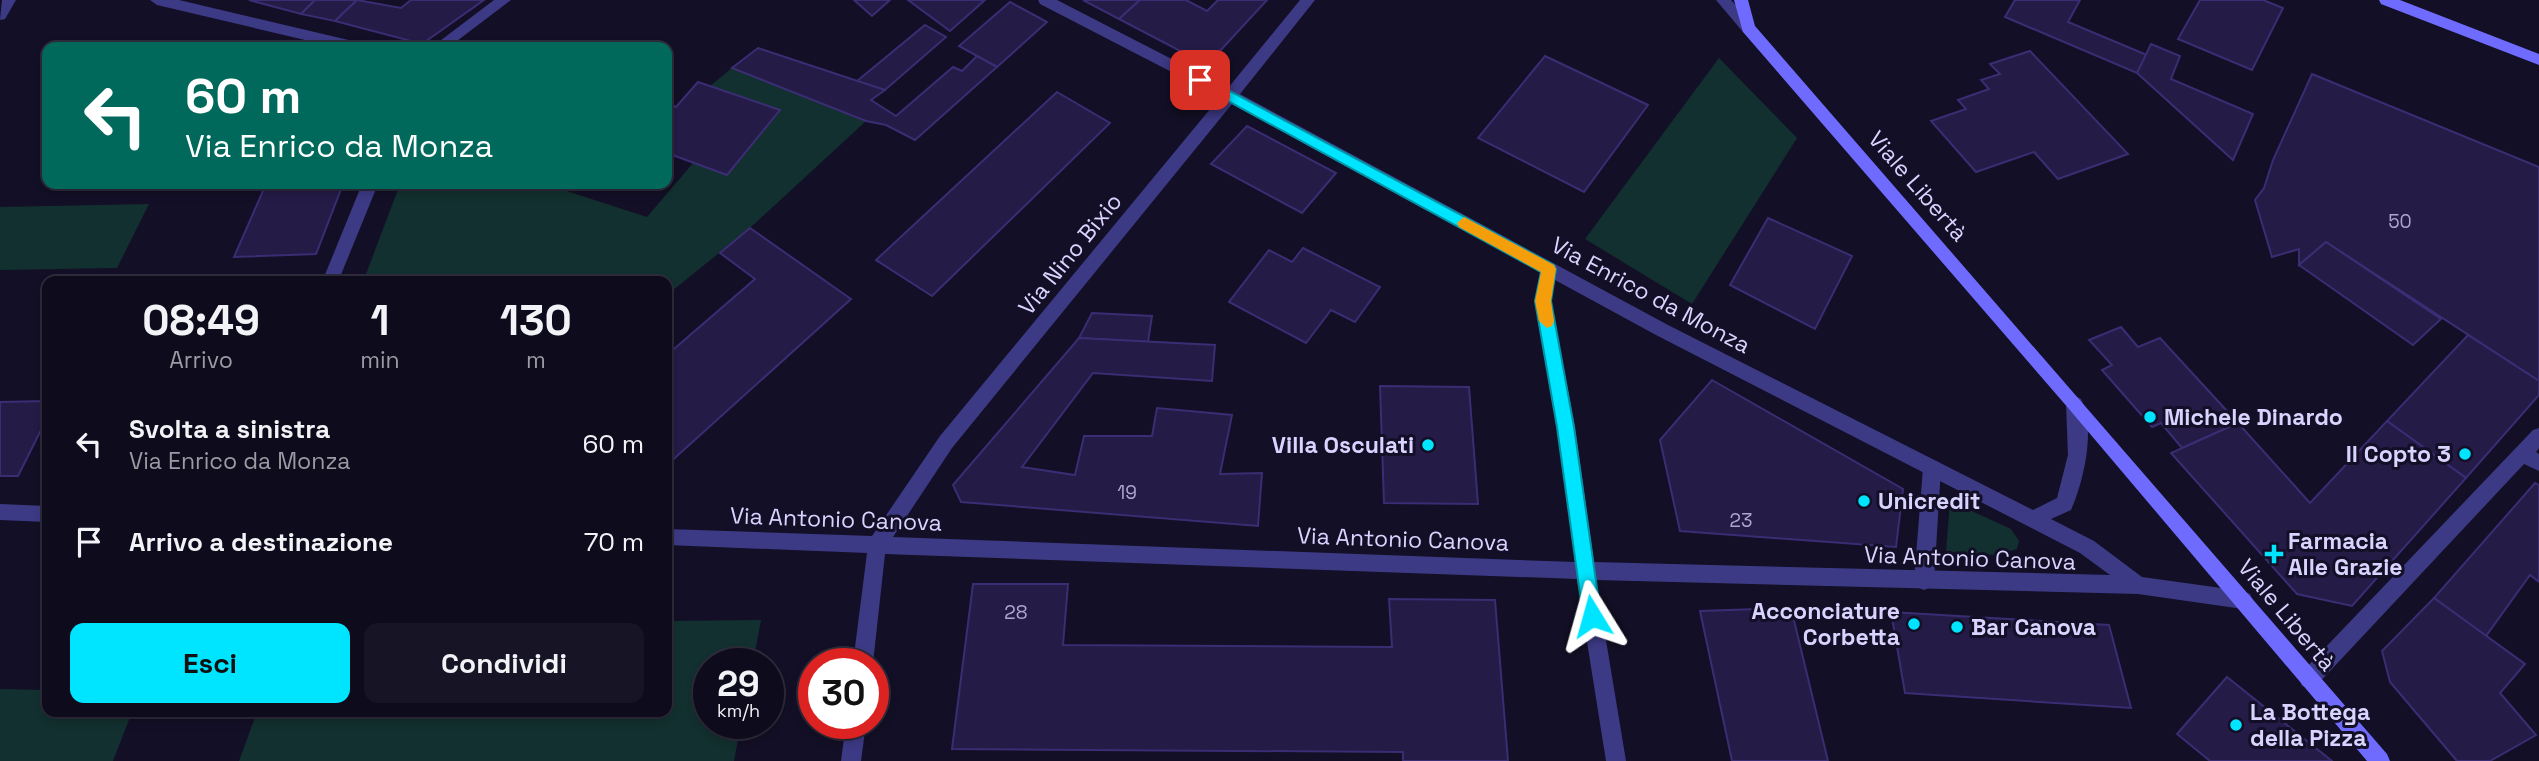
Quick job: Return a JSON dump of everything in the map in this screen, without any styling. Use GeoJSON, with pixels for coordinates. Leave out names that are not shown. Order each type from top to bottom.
{"type":"FeatureCollection","features":[{"type":"Feature","properties":{"kind":"main road"},"geometry":{"type":"LineString","coordinates":[[1741,0],[1748,28]]}},
{"type":"Feature","properties":{"kind":"main road"},"geometry":{"type":"LineString","coordinates":[[2386,0],[2539,60]]}},
{"type":"Feature","properties":{"kind":"main road","name":"Viale Libertà"},"geometry":{"type":"LineString","coordinates":[[1748,28],[2075,404],[2379,761]]}},
{"type":"Feature","properties":{"kind":"street"},"geometry":{"type":"LineString","coordinates":[[0,15],[9,0]]}},
{"type":"Feature","properties":{"kind":"street"},"geometry":{"type":"LineString","coordinates":[[157,0],[336,42]]}},
{"type":"Feature","properties":{"kind":"street"},"geometry":{"type":"LineString","coordinates":[[446,42],[504,0]]}},
{"type":"Feature","properties":{"kind":"street","name":"Via Enrico da Monza"},"geometry":{"type":"LineString","coordinates":[[1045,0],[1229,95],[1549,269],[2087,547],[2138,585],[2242,600]]}},
{"type":"Feature","properties":{"kind":"street","name":"Via Nino Bixio"},"geometry":{"type":"LineString","coordinates":[[877,545],[946,442],[1308,0]]}},
{"type":"Feature","properties":{"kind":"street","name":"Viale Libertà"},"geometry":{"type":"LineString","coordinates":[[1723,0],[1748,28]]}},
{"type":"Feature","properties":{"kind":"street"},"geometry":{"type":"LineString","coordinates":[[332,276],[368,189]]}},
{"type":"Feature","properties":{"kind":"street"},"geometry":{"type":"LineString","coordinates":[[1549,269],[1543,301],[1566,427],[1585,571],[1616,761]]}},
{"type":"Feature","properties":{"kind":"street"},"geometry":{"type":"LineString","coordinates":[[2033,519],[2064,504],[2075,479],[2079,447],[2075,404]]}},
{"type":"Feature","properties":{"kind":"street"},"geometry":{"type":"LineString","coordinates":[[2309,679],[2531,459],[2539,436]]}},
{"type":"Feature","properties":{"kind":"street"},"geometry":{"type":"LineString","coordinates":[[1924,581],[1933,468]]}},
{"type":"Feature","properties":{"kind":"street"},"geometry":{"type":"LineString","coordinates":[[0,512],[42,514]]}},
{"type":"Feature","properties":{"kind":"street","name":"Via Antonio Canova"},"geometry":{"type":"LineString","coordinates":[[672,537],[1585,571],[2138,585]]}},
{"type":"Feature","properties":{"kind":"street"},"geometry":{"type":"LineString","coordinates":[[865,648],[877,545]]}},
{"type":"Feature","properties":{"kind":"street"},"geometry":{"type":"LineString","coordinates":[[852,761],[854,739]]}},
{"type":"Feature","properties":{"kind":"green space"},"geometry":{"type":"Polygon","coordinates":[[[1719,58],[1797,138],[1692,304],[1585,239],[1719,58]]]}},
{"type":"Feature","properties":{"kind":"green space"},"geometry":{"type":"Polygon","coordinates":[[[732,68],[866,121],[750,228],[672,291],[672,276],[365,276],[398,189],[560,189],[647,217],[693,163],[727,175],[780,111],[710,86],[732,68]]]}},
{"type":"Feature","properties":{"kind":"green space"},"geometry":{"type":"Polygon","coordinates":[[[149,204],[117,268],[0,270],[0,207],[149,204]]]}},
{"type":"Feature","properties":{"kind":"green space"},"geometry":{"type":"Polygon","coordinates":[[[1950,501],[2011,529],[2019,541],[2017,549],[1997,555],[1946,552],[1950,501]]]}},
{"type":"Feature","properties":{"kind":"green space"},"geometry":{"type":"Polygon","coordinates":[[[761,620],[756,648],[693,648],[693,739],[738,739],[734,761],[239,761],[255,717],[672,717],[672,621],[761,620]]]}},
{"type":"Feature","properties":{"kind":"green space"},"geometry":{"type":"Polygon","coordinates":[[[0,689],[42,690],[42,717],[130,717],[113,761],[0,761],[0,689]]]}},
{"type":"Feature","properties":{"kind":"building"},"geometry":{"type":"Polygon","coordinates":[[[249,0],[315,0],[301,14],[249,0]]]}},
{"type":"Feature","properties":{"kind":"building"},"geometry":{"type":"Polygon","coordinates":[[[315,0],[357,0],[335,21],[301,14],[315,0]]]}},
{"type":"Feature","properties":{"kind":"building"},"geometry":{"type":"Polygon","coordinates":[[[357,0],[401,8],[411,0],[484,0],[425,42],[414,42],[335,21],[357,0]]]}},
{"type":"Feature","properties":{"kind":"building"},"geometry":{"type":"Polygon","coordinates":[[[854,0],[890,0],[872,16],[854,0]]]}},
{"type":"Feature","properties":{"kind":"building"},"geometry":{"type":"Polygon","coordinates":[[[908,0],[985,0],[950,31],[908,0]]]}},
{"type":"Feature","properties":{"kind":"building"},"geometry":{"type":"Polygon","coordinates":[[[1083,0],[1140,0],[1119,19],[1083,0]]]}},
{"type":"Feature","properties":{"kind":"building"},"geometry":{"type":"Polygon","coordinates":[[[1140,0],[1186,0],[1207,11],[1218,0],[1267,0],[1207,65],[1119,19],[1140,0]]]}},
{"type":"Feature","properties":{"kind":"building"},"geometry":{"type":"Polygon","coordinates":[[[2015,0],[2080,0],[2068,22],[2147,55],[2137,73],[2005,17],[2015,0]]]}},
{"type":"Feature","properties":{"kind":"building"},"geometry":{"type":"Polygon","coordinates":[[[2200,0],[2263,0],[2283,8],[2252,70],[2178,39],[2200,0]]]}},
{"type":"Feature","properties":{"kind":"building"},"geometry":{"type":"Polygon","coordinates":[[[1010,2],[1047,22],[997,67],[959,46],[1010,2]]]}},
{"type":"Feature","properties":{"kind":"building"},"geometry":{"type":"Polygon","coordinates":[[[925,25],[946,37],[885,90],[857,81],[925,25]]]}},
{"type":"Feature","properties":{"kind":"building"},"geometry":{"type":"Polygon","coordinates":[[[2151,44],[2180,56],[2171,79],[2253,114],[2233,160],[2137,73],[2151,44]]]}},
{"type":"Feature","properties":{"kind":"building"},"geometry":{"type":"Polygon","coordinates":[[[758,48],[885,90],[871,100],[896,116],[953,67],[962,71],[977,56],[997,67],[915,140],[886,125],[866,121],[732,68],[758,48]]]}},
{"type":"Feature","properties":{"kind":"building"},"geometry":{"type":"Polygon","coordinates":[[[2030,51],[2128,154],[2058,179],[2034,152],[1976,172],[1931,121],[1966,109],[1958,100],[1989,89],[1981,80],[2000,74],[1990,64],[2030,51]]]}},
{"type":"Feature","properties":{"kind":"building"},"geometry":{"type":"Polygon","coordinates":[[[1545,56],[1648,105],[1584,192],[1478,138],[1545,56]]]}},
{"type":"Feature","properties":{"kind":"building"},"geometry":{"type":"Polygon","coordinates":[[[2312,74],[2539,167],[2539,381],[2326,242],[2299,265],[2299,249],[2272,257],[2255,200],[2264,188],[2273,160],[2312,74]]]}},
{"type":"Feature","properties":{"kind":"building"},"geometry":{"type":"Polygon","coordinates":[[[698,82],[780,110],[727,175],[672,155],[672,105],[676,107],[698,82]]]}},
{"type":"Feature","properties":{"kind":"building"},"geometry":{"type":"Polygon","coordinates":[[[1057,92],[1110,123],[932,296],[876,260],[1057,92]]]}},
{"type":"Feature","properties":{"kind":"building"},"geometry":{"type":"Polygon","coordinates":[[[1247,126],[1336,173],[1302,213],[1211,164],[1247,126]]]}},
{"type":"Feature","properties":{"kind":"building"},"geometry":{"type":"Polygon","coordinates":[[[264,189],[341,189],[316,254],[234,257],[264,189]]]}},
{"type":"Feature","properties":{"kind":"building"},"geometry":{"type":"Polygon","coordinates":[[[1768,218],[1852,256],[1815,329],[1730,285],[1768,218]]]}},
{"type":"Feature","properties":{"kind":"building"},"geometry":{"type":"Polygon","coordinates":[[[750,228],[851,299],[672,460],[672,351],[755,279],[720,253],[750,228]]]}},
{"type":"Feature","properties":{"kind":"building"},"geometry":{"type":"Polygon","coordinates":[[[2326,242],[2441,319],[2413,345],[2299,265],[2326,242]]]}},
{"type":"Feature","properties":{"kind":"building"},"geometry":{"type":"Polygon","coordinates":[[[1303,248],[1380,287],[1355,322],[1331,310],[1306,343],[1229,302],[1269,250],[1292,262],[1303,248]]]}},
{"type":"Feature","properties":{"kind":"building"},"geometry":{"type":"Polygon","coordinates":[[[1092,313],[1152,316],[1148,342],[1079,338],[1092,313]]]}},
{"type":"Feature","properties":{"kind":"building"},"geometry":{"type":"Polygon","coordinates":[[[2121,327],[2138,347],[2160,338],[2238,423],[2182,448],[2161,423],[2152,427],[2102,370],[2112,365],[2089,340],[2121,327]]]}},
{"type":"Feature","properties":{"kind":"building"},"geometry":{"type":"Polygon","coordinates":[[[2468,335],[2539,381],[2539,395],[2466,478],[2387,421],[2468,335]]]}},
{"type":"Feature","properties":{"kind":"building"},"geometry":{"type":"Polygon","coordinates":[[[1079,338],[1215,345],[1212,381],[1093,373],[1022,467],[1075,475],[1084,436],[1152,436],[1157,408],[1232,415],[1220,474],[1262,473],[1258,526],[961,502],[953,485],[1079,338]]]}},
{"type":"Feature","properties":{"kind":"building"},"geometry":{"type":"Polygon","coordinates":[[[1712,380],[1903,489],[1896,547],[1680,531],[1660,440],[1712,380]]]}},
{"type":"Feature","properties":{"kind":"building","name":"Villa Osculati"},"geometry":{"type":"Polygon","coordinates":[[[1380,386],[1469,387],[1478,504],[1384,503],[1380,386]]]}},
{"type":"Feature","properties":{"kind":"building"},"geometry":{"type":"Polygon","coordinates":[[[42,401],[42,428],[18,476],[0,476],[0,402],[42,401]]]}},
{"type":"Feature","properties":{"kind":"building"},"geometry":{"type":"Polygon","coordinates":[[[2387,421],[2466,478],[2352,606],[2297,594],[2171,453],[2238,423],[2310,503],[2387,421]]]}},
{"type":"Feature","properties":{"kind":"building"},"geometry":{"type":"Polygon","coordinates":[[[2535,483],[2539,485],[2539,582],[2530,575],[2486,636],[2434,598],[2535,483]]]}},
{"type":"Feature","properties":{"kind":"building"},"geometry":{"type":"Polygon","coordinates":[[[973,584],[1068,584],[1063,645],[1392,647],[1389,599],[1495,600],[1508,761],[1403,761],[1403,752],[952,749],[973,584]]]}},
{"type":"Feature","properties":{"kind":"building"},"geometry":{"type":"Polygon","coordinates":[[[2434,598],[2525,664],[2500,693],[2536,735],[2490,761],[2457,761],[2390,682],[2382,651],[2434,598]]]}},
{"type":"Feature","properties":{"kind":"building"},"geometry":{"type":"Polygon","coordinates":[[[1791,608],[1828,761],[1732,761],[1700,611],[1791,608]]]}},
{"type":"Feature","properties":{"kind":"building"},"geometry":{"type":"Polygon","coordinates":[[[1891,612],[2109,625],[2131,708],[1905,693],[1891,612]]]}},
{"type":"Feature","properties":{"kind":"building","name":"La Bottega della Pizza"},"geometry":{"type":"Polygon","coordinates":[[[2227,677],[2332,761],[2210,761],[2177,734],[2227,677]]]}},
{"type":"Feature","properties":{"kind":"slow traffic"},"geometry":{"type":"LineString","coordinates":[[1464,223],[1549,269],[1543,301],[1547,321]]}},
{"type":"Feature","properties":{"kind":"place","name":"Michele Dinardo"},"geometry":{"type":"Point","coordinates":[2150,417]}},
{"type":"Feature","properties":{"kind":"place","name":"Villa Osculati"},"geometry":{"type":"Point","coordinates":[1428,445]}},
{"type":"Feature","properties":{"kind":"place","name":"Il Copto 3"},"geometry":{"type":"Point","coordinates":[2465,454]}},
{"type":"Feature","properties":{"kind":"place","name":"Unicredit"},"geometry":{"type":"Point","coordinates":[1864,501]}},
{"type":"Feature","properties":{"kind":"place","name":"Farmacia Alle Grazie"},"geometry":{"type":"Point","coordinates":[2274,554]}},
{"type":"Feature","properties":{"kind":"place","name":"Acconciature Corbetta"},"geometry":{"type":"Point","coordinates":[1914,624]}},
{"type":"Feature","properties":{"kind":"place","name":"Bar Canova"},"geometry":{"type":"Point","coordinates":[1957,627]}},
{"type":"Feature","properties":{"kind":"place","name":"La Bottega della Pizza"},"geometry":{"type":"Point","coordinates":[2236,725]}},
{"type":"Feature","properties":{"kind":"route"},"geometry":{"type":"LineString","coordinates":[[1200,80],[1549,269],[1543,301],[1566,427],[1592,616]]}}]}
